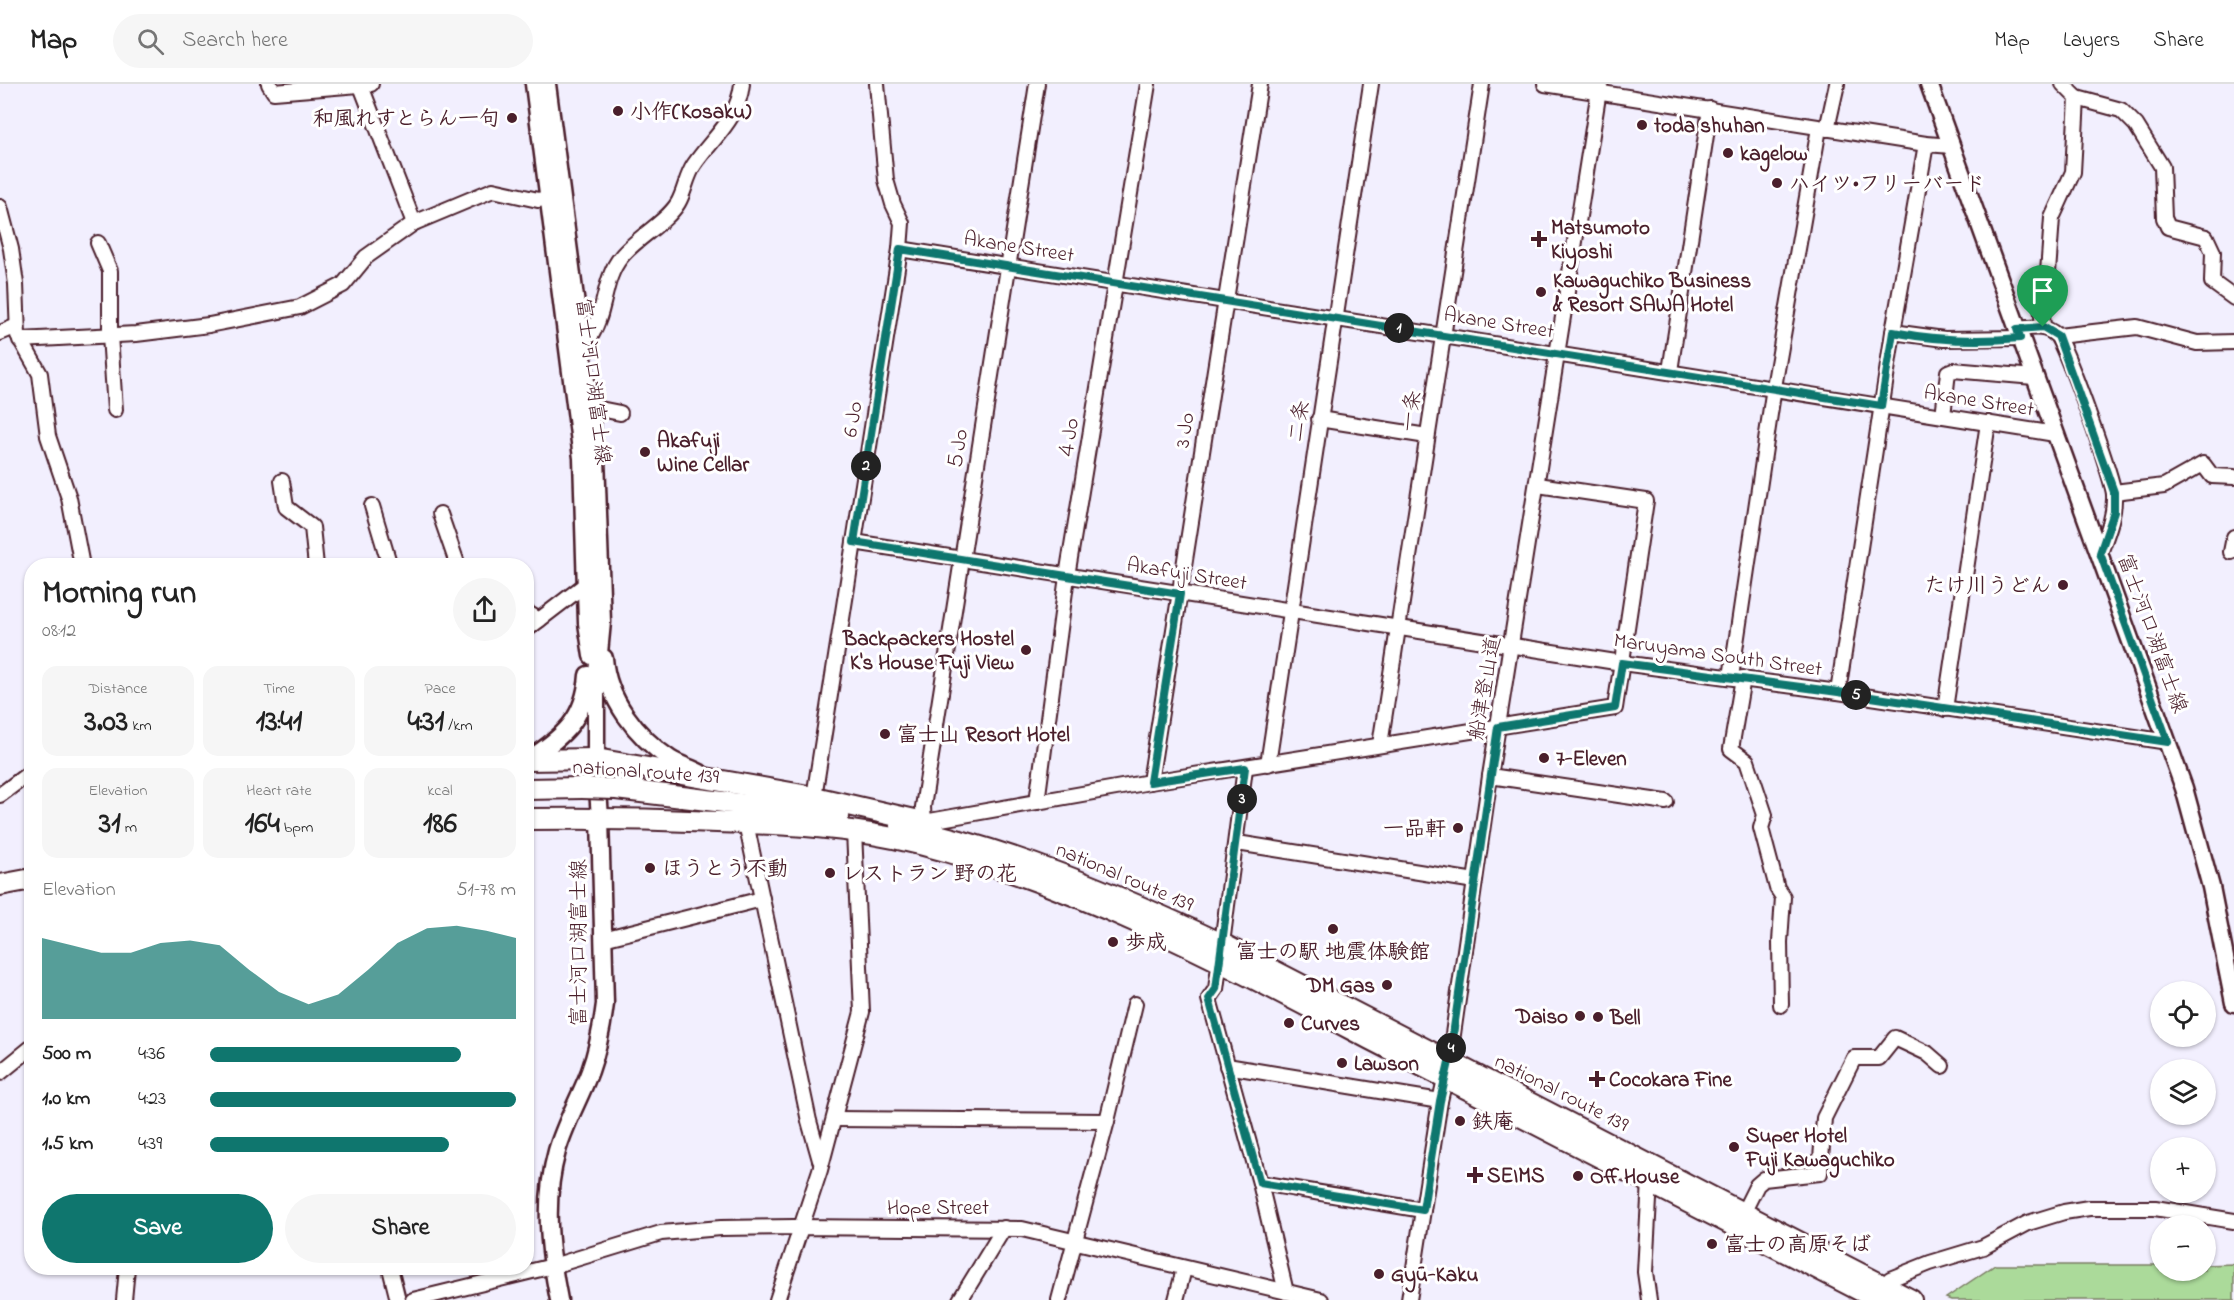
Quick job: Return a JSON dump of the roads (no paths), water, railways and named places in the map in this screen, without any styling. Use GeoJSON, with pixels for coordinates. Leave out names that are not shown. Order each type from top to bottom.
{"type":"FeatureCollection","features":[{"type":"Feature","properties":{"kind":"highway"},"geometry":{"type":"LineString","coordinates":[[534,760],[596,759],[712,778],[814,797],[924,822],[953,837]]}},
{"type":"Feature","properties":{"kind":"highway","name":"national route 139"},"geometry":{"type":"LineString","coordinates":[[534,789],[616,789],[863,819],[953,837],[1049,868],[1138,904],[1221,952],[1448,1070],[1650,1181],[1879,1300]]}},
{"type":"Feature","properties":{"kind":"highway","name":"national route 139"},"geometry":{"type":"LineString","coordinates":[[534,819],[600,818],[746,823],[854,831],[920,844],[1047,884],[1221,952]]}},
{"type":"Feature","properties":{"kind":"highway"},"geometry":{"type":"LineString","coordinates":[[0,873],[24,868]]}},
{"type":"Feature","properties":{"kind":"highway"},"geometry":{"type":"LineString","coordinates":[[0,885],[24,880]]}},
{"type":"Feature","properties":{"kind":"highway","name":"national route 139"},"geometry":{"type":"LineString","coordinates":[[1448,1070],[1743,1213],[1911,1300]]}},
{"type":"Feature","properties":{"kind":"main road","name":"富士河口湖富士線"},"geometry":{"type":"LineString","coordinates":[[534,84],[549,198],[598,490],[593,584],[596,759],[600,818],[605,1004],[601,1033],[590,1070],[566,1126],[551,1178],[548,1206],[553,1266],[560,1300]]}},
{"type":"Feature","properties":{"kind":"main road","name":"富士河口湖富士線"},"geometry":{"type":"LineString","coordinates":[[547,84],[573,339]]}},
{"type":"Feature","properties":{"kind":"main road","name":"富士河口湖富士線"},"geometry":{"type":"LineString","coordinates":[[1929,84],[2168,742],[2199,838],[2223,937],[2234,1003]]}},
{"type":"Feature","properties":{"kind":"main road"},"geometry":{"type":"LineString","coordinates":[[534,756],[558,741],[578,717],[587,688],[594,622]]}},
{"type":"Feature","properties":{"kind":"main road"},"geometry":{"type":"LineString","coordinates":[[594,622],[607,675],[622,711],[644,737],[670,759],[712,778]]}},
{"type":"Feature","properties":{"kind":"street"},"geometry":{"type":"LineString","coordinates":[[269,84],[274,92],[366,85],[414,223]]}},
{"type":"Feature","properties":{"kind":"street"},"geometry":{"type":"LineString","coordinates":[[573,339],[592,334],[596,328],[609,282],[621,257],[678,204],[686,178],[734,115],[740,101],[742,84]]}},
{"type":"Feature","properties":{"kind":"street","name":"6 Jo"},"geometry":{"type":"LineString","coordinates":[[814,797],[900,249],[902,222],[893,204],[886,180],[877,84]]}},
{"type":"Feature","properties":{"kind":"street","name":"５Jo"},"geometry":{"type":"LineString","coordinates":[[924,822],[923,807],[1037,84]]}},
{"type":"Feature","properties":{"kind":"street","name":"４Jo"},"geometry":{"type":"LineString","coordinates":[[1036,802],[1067,576],[1148,84]]}},
{"type":"Feature","properties":{"kind":"street","name":"3 Jo"},"geometry":{"type":"LineString","coordinates":[[1150,782],[1260,84]]}},
{"type":"Feature","properties":{"kind":"street","name":"二条"},"geometry":{"type":"LineString","coordinates":[[1268,764],[1371,84]]}},
{"type":"Feature","properties":{"kind":"street","name":"一条"},"geometry":{"type":"LineString","coordinates":[[1380,745],[1482,84]]}},
{"type":"Feature","properties":{"kind":"street"},"geometry":{"type":"LineString","coordinates":[[1545,84],[1600,88],[1823,129],[1952,146]]}},
{"type":"Feature","properties":{"kind":"street"},"geometry":{"type":"LineString","coordinates":[[1781,1005],[1780,942],[1783,897],[1777,888],[1761,828],[1765,815],[1747,761],[1731,749],[1737,677],[1774,387],[1823,129],[1837,84]]}},
{"type":"Feature","properties":{"kind":"street"},"geometry":{"type":"LineString","coordinates":[[2063,84],[2078,98],[2108,104],[2129,115],[2162,167],[2163,218],[2168,227],[2206,237],[2213,252],[2212,282],[2234,298]]}},
{"type":"Feature","properties":{"kind":"street","name":"船津登山道"},"geometry":{"type":"LineString","coordinates":[[1409,1300],[1440,1101],[1448,1070],[1490,776],[1513,645],[1600,88]]}},
{"type":"Feature","properties":{"kind":"street"},"geometry":{"type":"LineString","coordinates":[[2043,327],[2041,305],[2047,286],[2052,218],[2073,172],[2078,98]]}},
{"type":"Feature","properties":{"kind":"street"},"geometry":{"type":"LineString","coordinates":[[1670,371],[1710,109]]}},
{"type":"Feature","properties":{"kind":"street"},"geometry":{"type":"LineString","coordinates":[[1838,692],[1881,406],[1926,144]]}},
{"type":"Feature","properties":{"kind":"street"},"geometry":{"type":"LineString","coordinates":[[0,333],[110,335],[209,325],[300,307],[343,285],[366,257],[414,223],[493,190],[538,200],[549,198]]}},
{"type":"Feature","properties":{"kind":"street"},"geometry":{"type":"LineString","coordinates":[[0,207],[15,272],[19,333],[40,374],[48,436],[69,498],[80,558]]}},
{"type":"Feature","properties":{"kind":"street"},"geometry":{"type":"LineString","coordinates":[[98,243],[110,271],[110,335],[115,410]]}},
{"type":"Feature","properties":{"kind":"street","name":"Akane Street"},"geometry":{"type":"LineString","coordinates":[[900,249],[1774,387],[2055,434]]}},
{"type":"Feature","properties":{"kind":"street"},"geometry":{"type":"LineString","coordinates":[[1893,332],[1944,339],[2018,334],[2043,327],[2058,336],[2137,327],[2198,343],[2234,342]]}},
{"type":"Feature","properties":{"kind":"street"},"geometry":{"type":"LineString","coordinates":[[2058,336],[2114,492],[2114,512],[2100,553]]}},
{"type":"Feature","properties":{"kind":"street"},"geometry":{"type":"LineString","coordinates":[[1943,416],[1948,372],[1953,370],[2034,377]]}},
{"type":"Feature","properties":{"kind":"street"},"geometry":{"type":"LineString","coordinates":[[583,406],[620,413]]}},
{"type":"Feature","properties":{"kind":"street"},"geometry":{"type":"LineString","coordinates":[[1319,419],[1427,436]]}},
{"type":"Feature","properties":{"kind":"street"},"geometry":{"type":"LineString","coordinates":[[1945,709],[1988,423]]}},
{"type":"Feature","properties":{"kind":"street"},"geometry":{"type":"LineString","coordinates":[[2114,492],[2164,486],[2203,464],[2212,476],[2234,477]]}},
{"type":"Feature","properties":{"kind":"street"},"geometry":{"type":"LineString","coordinates":[[282,481],[286,507],[312,526],[315,558]]}},
{"type":"Feature","properties":{"kind":"street"},"geometry":{"type":"LineString","coordinates":[[924,822],[1150,782],[1615,708],[1646,501],[1538,485]]}},
{"type":"Feature","properties":{"kind":"street"},"geometry":{"type":"LineString","coordinates":[[372,506],[388,558]]}},
{"type":"Feature","properties":{"kind":"street"},"geometry":{"type":"LineString","coordinates":[[440,514],[455,558]]}},
{"type":"Feature","properties":{"kind":"street"},"geometry":{"type":"LineString","coordinates":[[2231,552],[2234,537]]}},
{"type":"Feature","properties":{"kind":"street","name":"Akafuji Street"},"geometry":{"type":"LineString","coordinates":[[854,542],[1513,645]]}},
{"type":"Feature","properties":{"kind":"street"},"geometry":{"type":"LineString","coordinates":[[534,624],[593,584]]}},
{"type":"Feature","properties":{"kind":"street"},"geometry":{"type":"LineString","coordinates":[[534,617],[539,620]]}},
{"type":"Feature","properties":{"kind":"street","name":"Maruyama South Street"},"geometry":{"type":"LineString","coordinates":[[1513,645],[1622,663],[1737,677],[2168,742]]}},
{"type":"Feature","properties":{"kind":"street"},"geometry":{"type":"LineString","coordinates":[[1245,768],[1237,843],[1216,989],[1209,999],[1292,1296]]}},
{"type":"Feature","properties":{"kind":"street"},"geometry":{"type":"LineString","coordinates":[[1490,776],[1666,802]]}},
{"type":"Feature","properties":{"kind":"street"},"geometry":{"type":"LineString","coordinates":[[0,795],[24,777]]}},
{"type":"Feature","properties":{"kind":"street"},"geometry":{"type":"LineString","coordinates":[[746,823],[809,1121],[820,1160]]}},
{"type":"Feature","properties":{"kind":"street"},"geometry":{"type":"LineString","coordinates":[[777,1300],[803,1228],[862,1012],[854,831]]}},
{"type":"Feature","properties":{"kind":"street"},"geometry":{"type":"LineString","coordinates":[[1237,843],[1476,881]]}},
{"type":"Feature","properties":{"kind":"street"},"geometry":{"type":"LineString","coordinates":[[603,939],[762,899]]}},
{"type":"Feature","properties":{"kind":"street"},"geometry":{"type":"LineString","coordinates":[[1059,1300],[1107,1121],[1135,1004]]}},
{"type":"Feature","properties":{"kind":"street"},"geometry":{"type":"LineString","coordinates":[[1743,1213],[1757,1185],[1764,1179],[1820,1173],[1824,1118],[1854,1058],[1879,1058],[1895,1038],[1927,1053],[1942,1066]]}},
{"type":"Feature","properties":{"kind":"street"},"geometry":{"type":"LineString","coordinates":[[0,1074],[24,1054]]}},
{"type":"Feature","properties":{"kind":"street"},"geometry":{"type":"LineString","coordinates":[[1227,1066],[1440,1101]]}},
{"type":"Feature","properties":{"kind":"street"},"geometry":{"type":"LineString","coordinates":[[834,1119],[1107,1121]]}},
{"type":"Feature","properties":{"kind":"street"},"geometry":{"type":"LineString","coordinates":[[1649,1300],[1644,1272],[1650,1181]]}},
{"type":"Feature","properties":{"kind":"street"},"geometry":{"type":"LineString","coordinates":[[1260,1183],[1423,1210]]}},
{"type":"Feature","properties":{"kind":"street"},"geometry":{"type":"LineString","coordinates":[[1890,1279],[1930,1263],[1983,1247],[2028,1223],[2064,1212],[2089,1209],[2155,1208],[2234,1221]]}},
{"type":"Feature","properties":{"kind":"street","name":"Hope Street"},"geometry":{"type":"LineString","coordinates":[[534,1271],[661,1233],[721,1228],[1004,1228],[1022,1229],[1292,1296],[1321,1300]]}},
{"type":"Feature","properties":{"kind":"street"},"geometry":{"type":"LineString","coordinates":[[960,1300],[1004,1228]]}},
{"type":"Feature","properties":{"kind":"street"},"geometry":{"type":"LineString","coordinates":[[1176,1300],[1184,1269]]}},
{"type":"Feature","properties":{"kind":"street"},"geometry":{"type":"LineString","coordinates":[[124,1300],[126,1275]]}},
{"type":"Feature","properties":{"kind":"street"},"geometry":{"type":"LineString","coordinates":[[392,1275],[398,1300]]}},
{"type":"Feature","properties":{"kind":"street","name":"Hope Street"},"geometry":{"type":"LineString","coordinates":[[413,1300],[516,1275]]}},
{"type":"Feature","properties":{"kind":"tunnel"},"geometry":{"type":"LineString","coordinates":[[1849,1300],[1870,1289]]}},
{"type":"Feature","properties":{"kind":"place","name":"小作(Kosaku)"},"geometry":{"type":"Point","coordinates":[618,111]}},
{"type":"Feature","properties":{"kind":"place","name":"和風れすとらん一句"},"geometry":{"type":"Point","coordinates":[512,118]}},
{"type":"Feature","properties":{"kind":"place","name":"toda shuhan"},"geometry":{"type":"Point","coordinates":[1642,125]}},
{"type":"Feature","properties":{"kind":"place","name":"kagelow"},"geometry":{"type":"Point","coordinates":[1728,153]}},
{"type":"Feature","properties":{"kind":"place","name":"ハイツ•フリーバード"},"geometry":{"type":"Point","coordinates":[1777,183]}},
{"type":"Feature","properties":{"kind":"place","name":"Matsumoto Kiyoshi"},"geometry":{"type":"Point","coordinates":[1539,239]}},
{"type":"Feature","properties":{"kind":"place","name":"Kawaguchiko Business & Resort SAWA Hotel"},"geometry":{"type":"Point","coordinates":[1541,292]}},
{"type":"Feature","properties":{"kind":"place","name":"Akafuji Wine Cellar"},"geometry":{"type":"Point","coordinates":[645,452]}},
{"type":"Feature","properties":{"kind":"place","name":"たけ川うどん"},"geometry":{"type":"Point","coordinates":[2063,585]}},
{"type":"Feature","properties":{"kind":"place","name":"Backpackers Hostel K's House Fuji View"},"geometry":{"type":"Point","coordinates":[1026,650]}},
{"type":"Feature","properties":{"kind":"place","name":"富士山 Resort Hotel"},"geometry":{"type":"Point","coordinates":[885,734]}},
{"type":"Feature","properties":{"kind":"place","name":"7-Eleven"},"geometry":{"type":"Point","coordinates":[1544,758]}},
{"type":"Feature","properties":{"kind":"place","name":"一品軒"},"geometry":{"type":"Point","coordinates":[1458,828]}},
{"type":"Feature","properties":{"kind":"place","name":"ほうとう不動"},"geometry":{"type":"Point","coordinates":[650,868]}},
{"type":"Feature","properties":{"kind":"place","name":"レストラン 野の花"},"geometry":{"type":"Point","coordinates":[830,873]}},
{"type":"Feature","properties":{"kind":"place","name":"富士の駅 地震体験館"},"geometry":{"type":"Point","coordinates":[1333,929]}},
{"type":"Feature","properties":{"kind":"place","name":"歩成"},"geometry":{"type":"Point","coordinates":[1113,942]}},
{"type":"Feature","properties":{"kind":"place","name":"DM Gas"},"geometry":{"type":"Point","coordinates":[1387,985]}},
{"type":"Feature","properties":{"kind":"place","name":"Daiso"},"geometry":{"type":"Point","coordinates":[1580,1016]}},
{"type":"Feature","properties":{"kind":"place","name":"Bell"},"geometry":{"type":"Point","coordinates":[1598,1017]}},
{"type":"Feature","properties":{"kind":"place","name":"Curves"},"geometry":{"type":"Point","coordinates":[1289,1023]}},
{"type":"Feature","properties":{"kind":"place","name":"Lawson"},"geometry":{"type":"Point","coordinates":[1342,1063]}},
{"type":"Feature","properties":{"kind":"place","name":"Cocokara Fine"},"geometry":{"type":"Point","coordinates":[1597,1079]}},
{"type":"Feature","properties":{"kind":"place","name":"鉄庵"},"geometry":{"type":"Point","coordinates":[1460,1121]}},
{"type":"Feature","properties":{"kind":"place","name":"Super Hotel Fuji Kawaguchiko"},"geometry":{"type":"Point","coordinates":[1734,1147]}},
{"type":"Feature","properties":{"kind":"place","name":"SEIMS"},"geometry":{"type":"Point","coordinates":[1475,1175]}},
{"type":"Feature","properties":{"kind":"place","name":"Off House"},"geometry":{"type":"Point","coordinates":[1578,1176]}},
{"type":"Feature","properties":{"kind":"place","name":"富士の高原そば"},"geometry":{"type":"Point","coordinates":[1712,1244]}},
{"type":"Feature","properties":{"kind":"place","name":"Gyū-Kaku"},"geometry":{"type":"Point","coordinates":[1379,1274]}}]}
